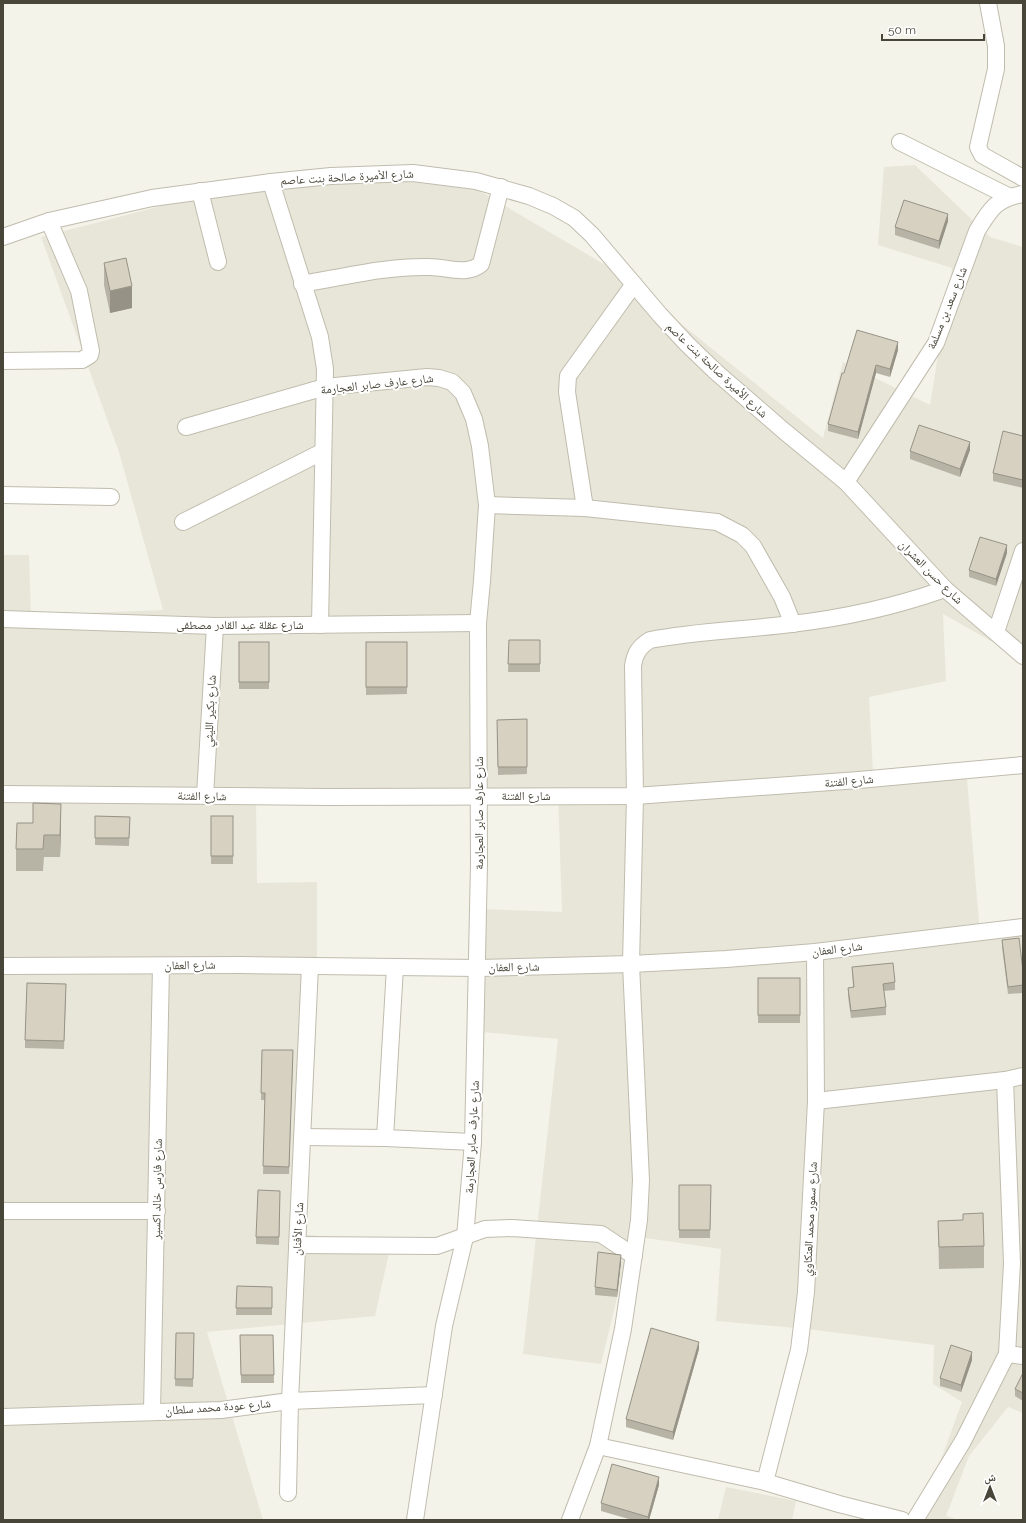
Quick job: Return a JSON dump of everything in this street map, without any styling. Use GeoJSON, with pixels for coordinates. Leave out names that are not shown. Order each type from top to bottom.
{"type":"FeatureCollection","features":[{"type":"Feature","properties":{"kind":"street"},"geometry":{"type":"LineString","coordinates":[[988,3],[996,46],[996,69],[978,147],[982,155],[1023,178]]}},
{"type":"Feature","properties":{"kind":"street"},"geometry":{"type":"LineString","coordinates":[[900,142],[1016,195]]}},
{"type":"Feature","properties":{"kind":"street","name":"شارع الأميرة صالحة بنت عاصم"},"geometry":{"type":"LineString","coordinates":[[3,237],[49,221],[130,202],[271,182],[331,176],[413,173],[476,181],[501,187],[553,206],[574,218],[592,235],[660,315],[716,372],[846,482]]}},
{"type":"Feature","properties":{"kind":"street"},"geometry":{"type":"LineString","coordinates":[[271,182],[323,353],[325,387],[322,452],[320,625]]}},
{"type":"Feature","properties":{"kind":"street"},"geometry":{"type":"LineString","coordinates":[[302,284],[398,269],[431,267],[469,271],[481,264],[501,187]]}},
{"type":"Feature","properties":{"kind":"street"},"geometry":{"type":"LineString","coordinates":[[200,191],[218,262]]}},
{"type":"Feature","properties":{"kind":"street","name":"شارع سعد بن مسلمة"},"geometry":{"type":"LineString","coordinates":[[846,482],[936,343],[977,231],[986,215],[996,204],[1016,195]]}},
{"type":"Feature","properties":{"kind":"street"},"geometry":{"type":"LineString","coordinates":[[3,361],[82,360],[90,355],[91,351],[79,291],[49,221]]}},
{"type":"Feature","properties":{"kind":"street"},"geometry":{"type":"LineString","coordinates":[[585,508],[566,383],[568,376],[634,284]]}},
{"type":"Feature","properties":{"kind":"street","name":"شارع عارف صابر العجارمة"},"geometry":{"type":"LineString","coordinates":[[186,427],[325,387],[427,377],[439,378],[452,382],[459,387],[468,403],[477,432],[487,505],[478,623],[478,968],[473,1142],[465,1237],[444,1326],[415,1520]]}},
{"type":"Feature","properties":{"kind":"street"},"geometry":{"type":"LineString","coordinates":[[183,522],[322,452]]}},
{"type":"Feature","properties":{"kind":"street","name":"شارع حسن العشران"},"geometry":{"type":"LineString","coordinates":[[846,482],[945,589],[1023,656]]}},
{"type":"Feature","properties":{"kind":"street"},"geometry":{"type":"LineString","coordinates":[[3,496],[111,497]]}},
{"type":"Feature","properties":{"kind":"street"},"geometry":{"type":"LineString","coordinates":[[487,505],[585,508],[701,519],[717,522],[730,527],[742,535],[753,546],[782,597],[793,624]]}},
{"type":"Feature","properties":{"kind":"street"},"geometry":{"type":"LineString","coordinates":[[996,632],[1023,551]]}},
{"type":"Feature","properties":{"kind":"street"},"geometry":{"type":"LineString","coordinates":[[570,1520],[598,1446],[623,1329],[639,1220],[641,1180],[631,964],[635,796],[633,666],[635,655],[640,646],[650,640],[662,637],[793,624],[885,608],[945,589]]}},
{"type":"Feature","properties":{"kind":"street","name":"شارع عقلة عبد القادر مصطفى"},"geometry":{"type":"LineString","coordinates":[[3,619],[215,626],[478,623]]}},
{"type":"Feature","properties":{"kind":"street","name":"شارع بكير الليثي"},"geometry":{"type":"LineString","coordinates":[[205,796],[215,626]]}},
{"type":"Feature","properties":{"kind":"street","name":"شارع الفتنة"},"geometry":{"type":"LineString","coordinates":[[3,794],[205,796],[635,796],[859,780],[1023,765]]}},
{"type":"Feature","properties":{"kind":"street","name":"شارع العفان"},"geometry":{"type":"LineString","coordinates":[[3,966],[310,966],[478,968],[631,964],[815,952],[1023,927]]}},
{"type":"Feature","properties":{"kind":"street","name":"شارع سمور محمد العنكاوي"},"geometry":{"type":"LineString","coordinates":[[765,1482],[799,1350],[806,1292],[816,1101],[815,952]]}},
{"type":"Feature","properties":{"kind":"street","name":"شارع فارس خالد اكسير"},"geometry":{"type":"LineString","coordinates":[[152,1412],[161,966]]}},
{"type":"Feature","properties":{"kind":"street","name":"شارع الأفنان"},"geometry":{"type":"LineString","coordinates":[[288,1493],[290,1401],[310,966]]}},
{"type":"Feature","properties":{"kind":"street"},"geometry":{"type":"LineString","coordinates":[[385,1138],[395,967]]}},
{"type":"Feature","properties":{"kind":"street"},"geometry":{"type":"LineString","coordinates":[[816,1101],[1005,1080],[1023,1076]]}},
{"type":"Feature","properties":{"kind":"street"},"geometry":{"type":"LineString","coordinates":[[915,1520],[963,1441],[1007,1354],[1012,1263],[1005,1080]]}},
{"type":"Feature","properties":{"kind":"street"},"geometry":{"type":"LineString","coordinates":[[302,1138],[385,1138],[473,1142]]}},
{"type":"Feature","properties":{"kind":"street"},"geometry":{"type":"LineString","coordinates":[[3,1211],[157,1211]]}},
{"type":"Feature","properties":{"kind":"street"},"geometry":{"type":"LineString","coordinates":[[297,1245],[437,1246],[465,1237],[475,1232],[495,1228],[601,1234],[634,1256]]}},
{"type":"Feature","properties":{"kind":"street"},"geometry":{"type":"LineString","coordinates":[[1007,1354],[1023,1356]]}},
{"type":"Feature","properties":{"kind":"street","name":"شارع عودة محمد سلطان"},"geometry":{"type":"LineString","coordinates":[[3,1417],[221,1410],[290,1401],[434,1394]]}},
{"type":"Feature","properties":{"kind":"street"},"geometry":{"type":"LineString","coordinates":[[598,1446],[765,1482],[839,1504],[902,1520]]}},
{"type":"Feature","properties":{"kind":"shaded area"},"geometry":{"type":"Polygon","coordinates":[[[915,165],[990,237],[1023,247],[1023,659],[943,614],[946,681],[869,697],[873,772],[966,766],[980,934],[1023,929],[1023,1413],[1008,1407],[969,1456],[946,1516],[959,1520],[919,1520],[962,1402],[933,1384],[934,1345],[807,1329],[716,1321],[721,1249],[632,1236],[601,1364],[523,1354],[558,1039],[482,1032],[479,909],[562,912],[558,791],[256,795],[257,883],[317,882],[317,970],[300,1234],[391,1244],[375,1316],[207,1332],[263,1520],[3,1520],[3,555],[29,555],[31,615],[163,610],[119,452],[41,237],[305,169],[478,190],[614,270],[823,438],[843,362],[930,405],[952,268],[878,245],[884,167],[915,165]]]}},
{"type":"Feature","properties":{"kind":"shaded area"},"geometry":{"type":"Polygon","coordinates":[[[726,1487],[796,1501],[792,1520],[718,1520],[726,1487]]]}},
{"type":"Feature","properties":{"kind":"building"},"geometry":{"type":"Polygon","coordinates":[[[904,200],[948,214],[939,241],[895,227],[904,200]]]}},
{"type":"Feature","properties":{"kind":"building"},"geometry":{"type":"Polygon","coordinates":[[[126,258],[132,286],[110,291],[104,263],[126,258]]]}},
{"type":"Feature","properties":{"kind":"building"},"geometry":{"type":"Polygon","coordinates":[[[857,330],[898,342],[890,369],[876,365],[858,432],[828,424],[842,373],[844,373],[857,330]]]}},
{"type":"Feature","properties":{"kind":"building"},"geometry":{"type":"Polygon","coordinates":[[[919,425],[970,442],[960,469],[910,451],[919,425]]]}},
{"type":"Feature","properties":{"kind":"building"},"geometry":{"type":"Polygon","coordinates":[[[1003,431],[1023,436],[1023,480],[993,473],[1003,431]]]}},
{"type":"Feature","properties":{"kind":"building"},"geometry":{"type":"Polygon","coordinates":[[[980,537],[1007,545],[996,579],[969,570],[980,537]]]}},
{"type":"Feature","properties":{"kind":"building"},"geometry":{"type":"Polygon","coordinates":[[[509,640],[540,640],[540,664],[508,664],[509,640]]]}},
{"type":"Feature","properties":{"kind":"building"},"geometry":{"type":"Polygon","coordinates":[[[239,642],[269,642],[269,682],[239,682],[239,642]]]}},
{"type":"Feature","properties":{"kind":"building"},"geometry":{"type":"Polygon","coordinates":[[[366,642],[407,642],[407,687],[366,687],[366,642]]]}},
{"type":"Feature","properties":{"kind":"building"},"geometry":{"type":"Polygon","coordinates":[[[527,719],[527,767],[498,767],[497,720],[527,719]]]}},
{"type":"Feature","properties":{"kind":"building"},"geometry":{"type":"Polygon","coordinates":[[[33,803],[61,804],[60,835],[44,835],[43,849],[16,849],[17,823],[33,823],[33,803]]]}},
{"type":"Feature","properties":{"kind":"building"},"geometry":{"type":"Polygon","coordinates":[[[95,816],[130,817],[129,838],[95,838],[95,816]]]}},
{"type":"Feature","properties":{"kind":"building"},"geometry":{"type":"Polygon","coordinates":[[[211,816],[233,816],[233,856],[211,856],[211,816]]]}},
{"type":"Feature","properties":{"kind":"building"},"geometry":{"type":"Polygon","coordinates":[[[1019,938],[1023,985],[1008,987],[1002,940],[1019,938]]]}},
{"type":"Feature","properties":{"kind":"building"},"geometry":{"type":"Polygon","coordinates":[[[893,963],[895,982],[883,984],[886,1007],[851,1011],[848,988],[854,987],[852,967],[893,963]]]}},
{"type":"Feature","properties":{"kind":"building"},"geometry":{"type":"Polygon","coordinates":[[[758,978],[800,978],[800,1015],[758,1015],[758,978]]]}},
{"type":"Feature","properties":{"kind":"building"},"geometry":{"type":"Polygon","coordinates":[[[27,983],[66,984],[64,1041],[25,1040],[27,983]]]}},
{"type":"Feature","properties":{"kind":"building"},"geometry":{"type":"Polygon","coordinates":[[[262,1050],[293,1050],[289,1167],[263,1166],[265,1093],[261,1093],[262,1050]]]}},
{"type":"Feature","properties":{"kind":"building"},"geometry":{"type":"Polygon","coordinates":[[[679,1185],[711,1185],[710,1230],[679,1230],[679,1185]]]}},
{"type":"Feature","properties":{"kind":"building"},"geometry":{"type":"Polygon","coordinates":[[[258,1190],[280,1191],[279,1237],[256,1237],[258,1190]]]}},
{"type":"Feature","properties":{"kind":"building"},"geometry":{"type":"Polygon","coordinates":[[[983,1213],[984,1246],[939,1247],[938,1221],[963,1220],[963,1214],[983,1213]]]}},
{"type":"Feature","properties":{"kind":"building"},"geometry":{"type":"Polygon","coordinates":[[[598,1252],[621,1255],[617,1290],[595,1287],[598,1252]]]}},
{"type":"Feature","properties":{"kind":"building"},"geometry":{"type":"Polygon","coordinates":[[[237,1286],[272,1287],[272,1308],[236,1308],[237,1286]]]}},
{"type":"Feature","properties":{"kind":"building"},"geometry":{"type":"Polygon","coordinates":[[[651,1328],[699,1342],[673,1432],[626,1419],[651,1328]]]}},
{"type":"Feature","properties":{"kind":"building"},"geometry":{"type":"Polygon","coordinates":[[[176,1333],[194,1333],[193,1379],[175,1379],[176,1333]]]}},
{"type":"Feature","properties":{"kind":"building"},"geometry":{"type":"Polygon","coordinates":[[[240,1335],[273,1335],[274,1375],[241,1375],[240,1335]]]}},
{"type":"Feature","properties":{"kind":"building"},"geometry":{"type":"Polygon","coordinates":[[[951,1345],[972,1352],[961,1385],[940,1378],[951,1345]]]}},
{"type":"Feature","properties":{"kind":"building"},"geometry":{"type":"Polygon","coordinates":[[[1023,1373],[1023,1393],[1015,1389],[1023,1373]]]}},
{"type":"Feature","properties":{"kind":"building"},"geometry":{"type":"Polygon","coordinates":[[[612,1464],[659,1477],[648,1517],[601,1503],[612,1464]]]}}]}
